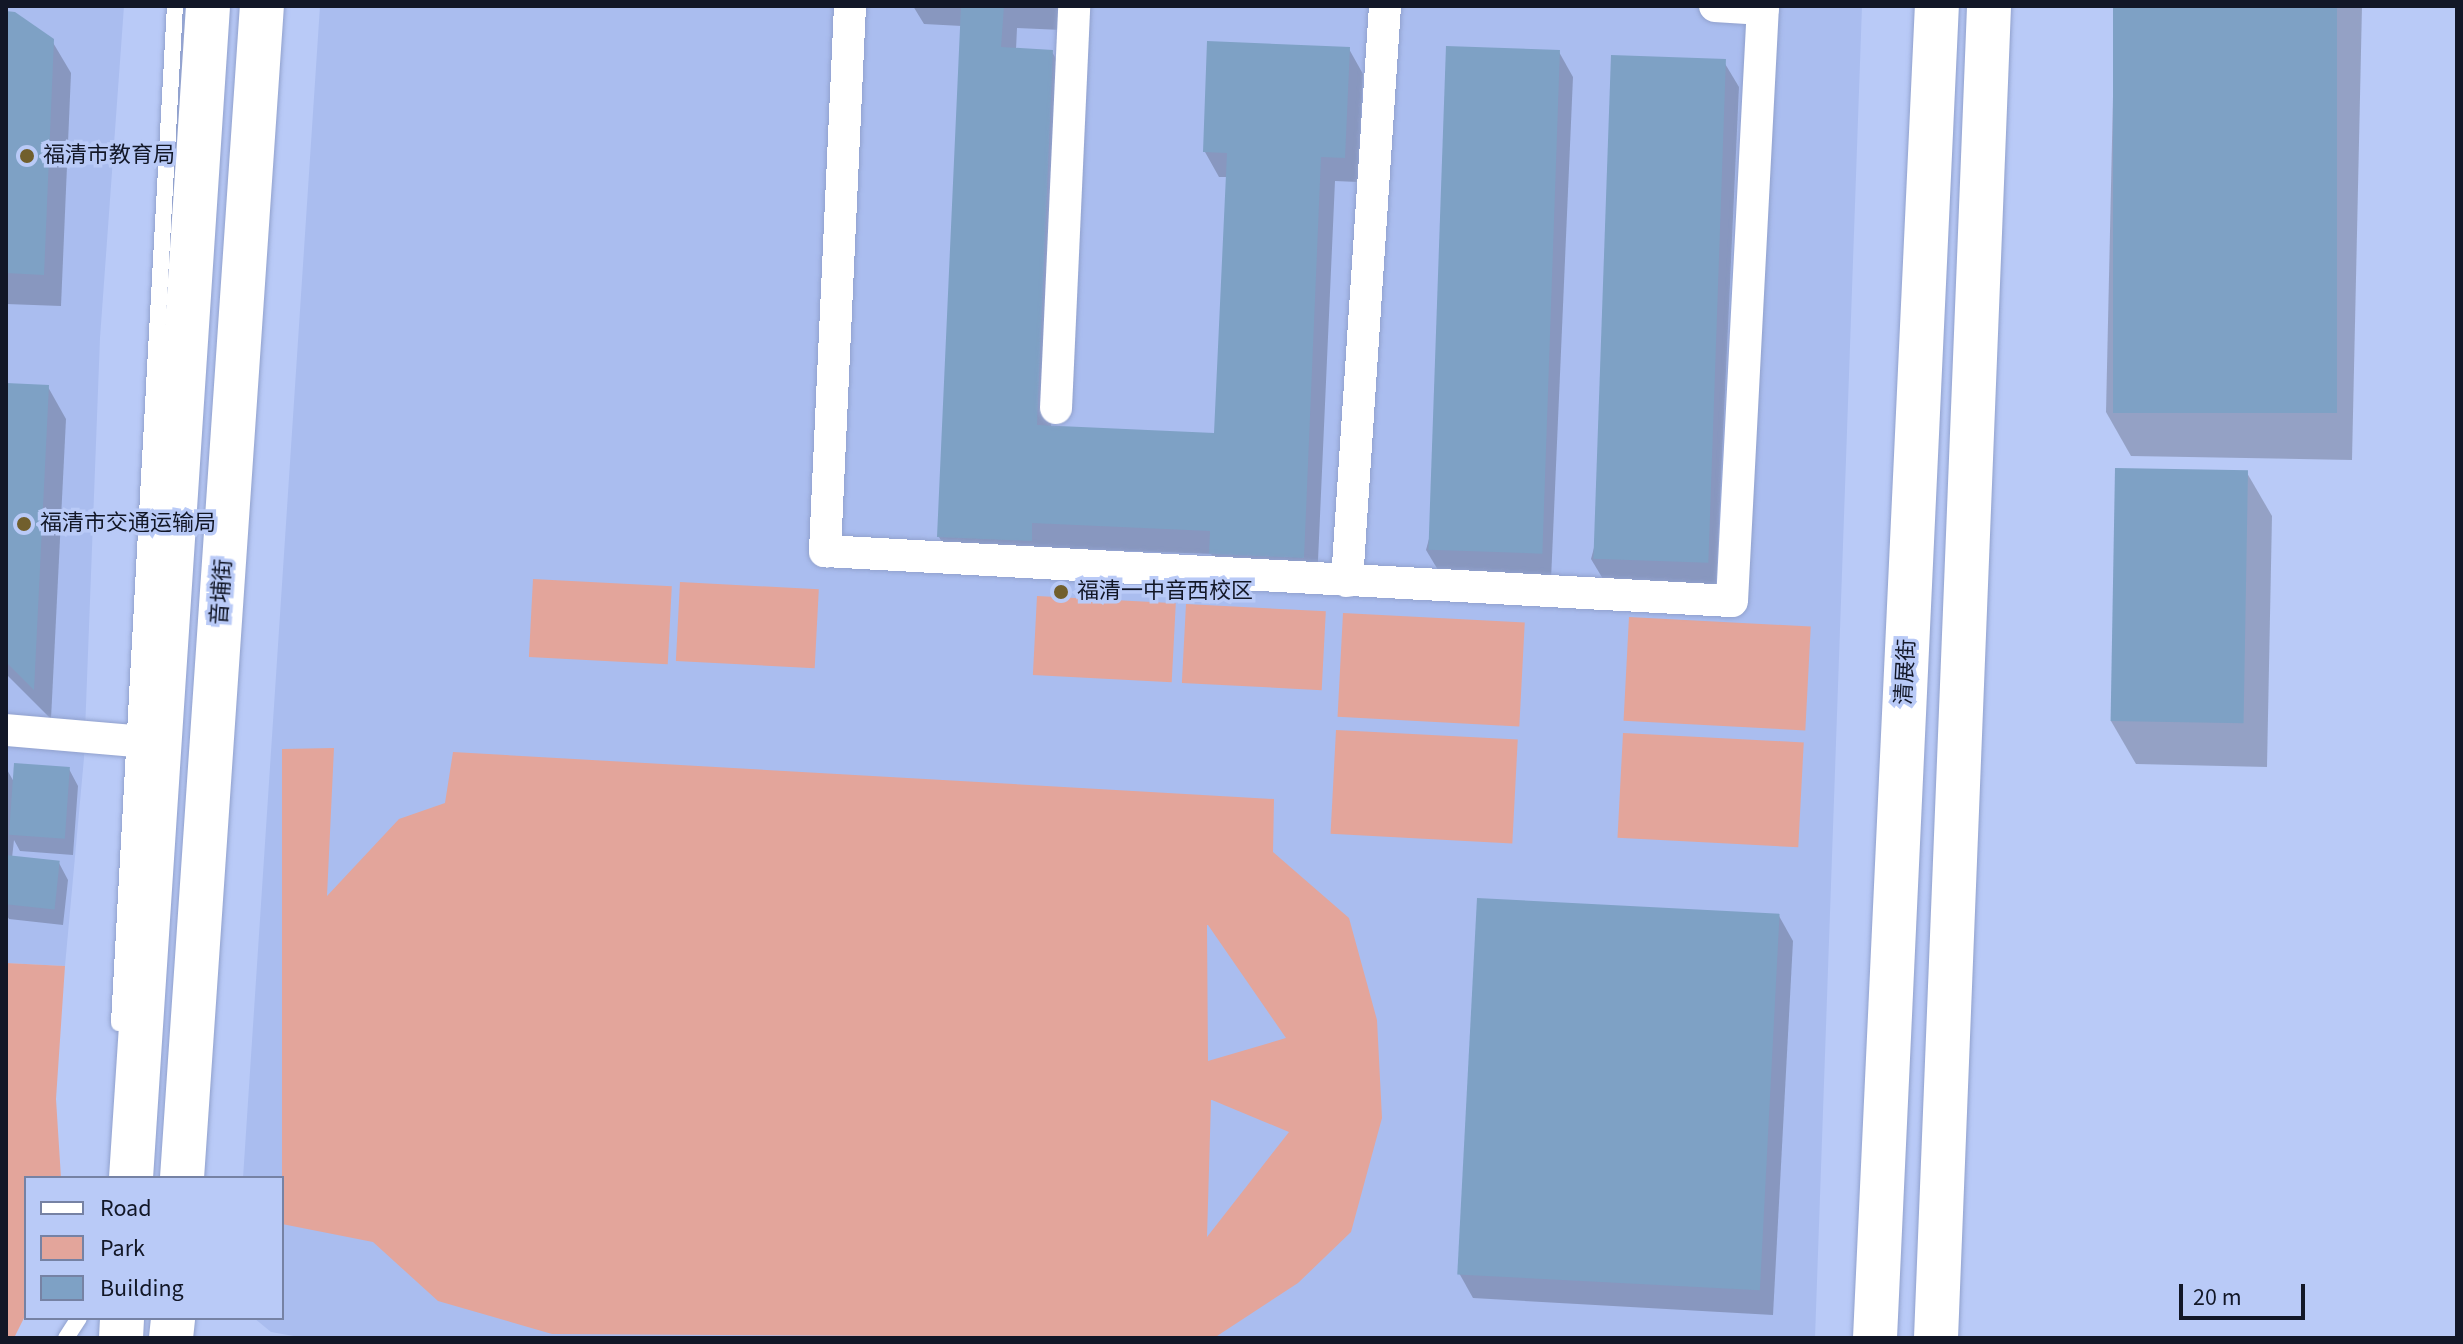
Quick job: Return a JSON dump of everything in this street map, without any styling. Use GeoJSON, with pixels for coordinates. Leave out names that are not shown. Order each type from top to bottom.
{"type":"FeatureCollection","features":[{"type":"Feature","properties":{"kind":"street"},"geometry":{"type":"LineString","coordinates":[[131,1176],[146,742],[208,6]]}},
{"type":"Feature","properties":{"kind":"street","name":"音埔街"},"geometry":{"type":"LineString","coordinates":[[182,1176],[262,6]]}},
{"type":"Feature","properties":{"kind":"street"},"geometry":{"type":"LineString","coordinates":[[850,6],[825,551],[1732,601],[1763,7],[1715,6]]}},
{"type":"Feature","properties":{"kind":"street"},"geometry":{"type":"LineString","coordinates":[[1056,408],[1074,6]]}},
{"type":"Feature","properties":{"kind":"street"},"geometry":{"type":"LineString","coordinates":[[1347,581],[1385,6]]}},
{"type":"Feature","properties":{"kind":"street","name":"清展街"},"geometry":{"type":"LineString","coordinates":[[1875,1338],[1937,6]]}},
{"type":"Feature","properties":{"kind":"street"},"geometry":{"type":"LineString","coordinates":[[1936,1338],[1989,6]]}},
{"type":"Feature","properties":{"kind":"street"},"geometry":{"type":"LineString","coordinates":[[6,730],[146,742]]}},
{"type":"Feature","properties":{"kind":"lane"},"geometry":{"type":"LineString","coordinates":[[119,1037],[146,742],[175,6]]}},
{"type":"Feature","properties":{"kind":"lane"},"geometry":{"type":"LineString","coordinates":[[66,1338],[78,1320]]}},
{"type":"Feature","properties":{"kind":"shaded area"},"geometry":{"type":"Polygon","coordinates":[[[6,6],[124,6],[100,338],[84,758],[65,966],[6,963],[6,6]]]}},
{"type":"Feature","properties":{"kind":"shaded area","name":"福清一中音西校区"},"geometry":{"type":"Polygon","coordinates":[[[320,6],[1862,6],[1815,1338],[305,1338],[271,1332],[256,1320],[284,1320],[284,1176],[243,1176],[320,6]]]}},
{"type":"Feature","properties":{"kind":"green space"},"geometry":{"type":"Polygon","coordinates":[[[533,579],[672,586],[668,664],[529,657],[533,579]]]}},
{"type":"Feature","properties":{"kind":"green space"},"geometry":{"type":"Polygon","coordinates":[[[680,582],[819,589],[815,668],[676,661],[680,582]]]}},
{"type":"Feature","properties":{"kind":"green space"},"geometry":{"type":"Polygon","coordinates":[[[1037,596],[1176,603],[1172,682],[1033,675],[1037,596]]]}},
{"type":"Feature","properties":{"kind":"green space"},"geometry":{"type":"Polygon","coordinates":[[[1186,604],[1326,611],[1322,690],[1182,683],[1186,604]]]}},
{"type":"Feature","properties":{"kind":"green space"},"geometry":{"type":"Polygon","coordinates":[[[1343,613],[1525,623],[1519,726],[1338,717],[1343,613]]]}},
{"type":"Feature","properties":{"kind":"green space"},"geometry":{"type":"Polygon","coordinates":[[[1629,617],[1811,627],[1805,730],[1624,721],[1629,617]]]}},
{"type":"Feature","properties":{"kind":"green space"},"geometry":{"type":"Polygon","coordinates":[[[1336,730],[1518,740],[1512,843],[1331,834],[1336,730]]]}},
{"type":"Feature","properties":{"kind":"green space"},"geometry":{"type":"Polygon","coordinates":[[[1623,733],[1804,742],[1798,847],[1618,838],[1623,733]]]}},
{"type":"Feature","properties":{"kind":"green space"},"geometry":{"type":"Polygon","coordinates":[[[334,748],[327,896],[399,819],[445,803],[453,752],[1274,799],[1273,852],[1349,918],[1377,1020],[1382,1118],[1351,1232],[1298,1283],[1214,1338],[552,1334],[438,1301],[373,1242],[284,1224],[282,749],[334,748]],[[1208,925],[1208,1061],[1286,1038],[1208,925]],[[1211,1100],[1207,1237],[1289,1132],[1211,1100]]]}},
{"type":"Feature","properties":{"kind":"green space"},"geometry":{"type":"Polygon","coordinates":[[[6,963],[65,966],[56,1099],[61,1176],[24,1176],[24,1318],[14,1338],[6,1338],[6,963]]]}},
{"type":"Feature","properties":{"kind":"building"},"geometry":{"type":"Polygon","coordinates":[[[961,6],[1004,6],[1001,47],[1053,50],[1037,425],[1214,433],[1227,153],[1203,152],[1207,41],[1350,47],[1345,158],[1321,157],[1304,558],[1209,554],[1210,531],[1032,523],[1032,541],[937,537],[961,6]]]}},
{"type":"Feature","properties":{"kind":"building"},"geometry":{"type":"Polygon","coordinates":[[[2113,6],[2337,6],[2337,413],[2113,413],[2113,6]]]}},
{"type":"Feature","properties":{"kind":"building","name":"福清市教育局"},"geometry":{"type":"Polygon","coordinates":[[[6,11],[15,12],[54,39],[44,275],[6,273],[6,11]]]}},
{"type":"Feature","properties":{"kind":"building"},"geometry":{"type":"Polygon","coordinates":[[[1446,46],[1560,50],[1542,554],[1428,550],[1446,46]]]}},
{"type":"Feature","properties":{"kind":"building"},"geometry":{"type":"Polygon","coordinates":[[[1611,55],[1726,59],[1708,563],[1593,559],[1611,55]]]}},
{"type":"Feature","properties":{"kind":"building","name":"福清市交通运输局"},"geometry":{"type":"Polygon","coordinates":[[[6,383],[49,385],[34,690],[6,662],[6,383]]]}},
{"type":"Feature","properties":{"kind":"building"},"geometry":{"type":"Polygon","coordinates":[[[2115,468],[2248,470],[2244,723],[2111,721],[2115,468]]]}},
{"type":"Feature","properties":{"kind":"building"},"geometry":{"type":"Polygon","coordinates":[[[14,763],[70,767],[65,839],[9,835],[14,763]]]}},
{"type":"Feature","properties":{"kind":"building"},"geometry":{"type":"Polygon","coordinates":[[[6,855],[60,861],[55,909],[6,904],[6,855]]]}},
{"type":"Feature","properties":{"kind":"building"},"geometry":{"type":"Polygon","coordinates":[[[1477,898],[1780,914],[1760,1290],[1457,1274],[1477,898]]]}},
{"type":"Feature","properties":{"kind":"place","name":"福清市教育局"},"geometry":{"type":"Point","coordinates":[27,156]}},
{"type":"Feature","properties":{"kind":"place","name":"福清市交通运输局"},"geometry":{"type":"Point","coordinates":[24,524]}},
{"type":"Feature","properties":{"kind":"place","name":"福清一中音西校区"},"geometry":{"type":"Point","coordinates":[1061,592]}}]}
